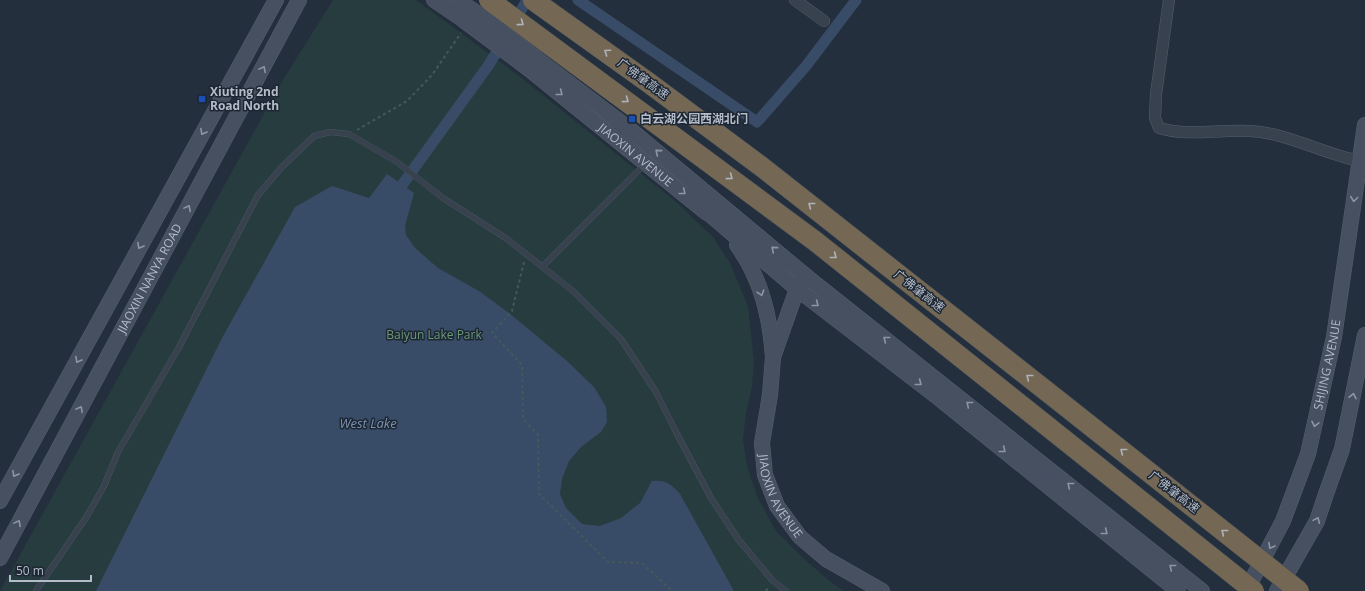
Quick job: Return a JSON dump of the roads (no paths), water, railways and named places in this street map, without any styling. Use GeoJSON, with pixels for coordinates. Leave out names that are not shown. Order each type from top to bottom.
{"type":"FeatureCollection","features":[{"type":"Feature","properties":{"kind":"highway","name":"广佛肇高速"},"geometry":{"type":"LineString","coordinates":[[489,0],[815,241],[1254,591]]}},
{"type":"Feature","properties":{"kind":"highway","name":"广佛肇高速"},"geometry":{"type":"LineString","coordinates":[[533,0],[650,83],[762,167],[1299,591]]}},
{"type":"Feature","properties":{"kind":"street","name":"JIAOXIN NANYA ROAD"},"geometry":{"type":"LineString","coordinates":[[0,501],[276,0]]}},
{"type":"Feature","properties":{"kind":"street","name":"JIAOXIN NANYA ROAD"},"geometry":{"type":"LineString","coordinates":[[0,558],[300,0]]}},
{"type":"Feature","properties":{"kind":"street","name":"JIAOXIN AVENUE"},"geometry":{"type":"LineString","coordinates":[[434,0],[532,63],[627,127],[705,200],[754,273],[769,320],[772,357],[770,395],[762,443],[765,475],[777,506],[788,523],[811,548],[838,566],[882,591]]}},
{"type":"Feature","properties":{"kind":"street","name":"JIAOXIN AVENUE"},"geometry":{"type":"LineString","coordinates":[[457,0],[465,19]]}},
{"type":"Feature","properties":{"kind":"street"},"geometry":{"type":"LineString","coordinates":[[795,0],[824,21]]}},
{"type":"Feature","properties":{"kind":"street"},"geometry":{"type":"LineString","coordinates":[[1169,0],[1156,94],[1155,118],[1159,128],[1173,132],[1250,131],[1280,136],[1362,161]]}},
{"type":"Feature","properties":{"kind":"street","name":"JIAOXIN AVENUE"},"geometry":{"type":"LineString","coordinates":[[532,63],[646,162],[705,200]]}},
{"type":"Feature","properties":{"kind":"street","name":"SHIJING AVENUE"},"geometry":{"type":"LineString","coordinates":[[1246,591],[1283,521],[1308,454],[1334,337],[1362,161],[1365,125]]}},
{"type":"Feature","properties":{"kind":"street"},"geometry":{"type":"LineString","coordinates":[[705,200],[939,380],[1202,591]]}},
{"type":"Feature","properties":{"kind":"street"},"geometry":{"type":"LineString","coordinates":[[705,200],[797,289],[940,399],[1178,591]]}},
{"type":"Feature","properties":{"kind":"street","name":"JIAOXIN AVENUE"},"geometry":{"type":"LineString","coordinates":[[772,357],[797,289],[807,277]]}},
{"type":"Feature","properties":{"kind":"street"},"geometry":{"type":"LineString","coordinates":[[1278,591],[1317,521],[1342,449],[1365,335]]}},
{"type":"Feature","properties":{"kind":"lane"},"geometry":{"type":"LineString","coordinates":[[36,591],[87,516],[104,486],[118,452],[178,350],[258,195],[282,167],[314,136],[330,132],[349,134],[397,162],[430,187],[526,253],[573,291],[621,339],[656,392],[711,498],[738,539],[772,580],[786,591]]}},
{"type":"Feature","properties":{"kind":"lane"},"geometry":{"type":"LineString","coordinates":[[543,266],[646,162]]}},
{"type":"Feature","properties":{"kind":"water","name":"West Lake"},"geometry":{"type":"Polygon","coordinates":[[[387,174],[414,193],[405,226],[406,235],[415,248],[438,268],[479,291],[509,313],[567,361],[594,387],[606,407],[607,422],[601,432],[581,447],[569,461],[562,479],[560,494],[566,508],[582,524],[600,526],[621,518],[640,503],[652,481],[668,483],[680,494],[734,591],[96,591],[222,338],[295,207],[332,186],[369,198],[387,174]]]}},
{"type":"Feature","properties":{"kind":"waterway"},"geometry":{"type":"LineString","coordinates":[[513,24],[527,0]]}},
{"type":"Feature","properties":{"kind":"waterway"},"geometry":{"type":"LineString","coordinates":[[578,0],[757,122],[806,66],[856,0]]}},
{"type":"Feature","properties":{"kind":"waterway"},"geometry":{"type":"LineString","coordinates":[[402,185],[488,66],[503,42]]}},
{"type":"Feature","properties":{"kind":"place","name":"Xiuting 2nd Road North"},"geometry":{"type":"Point","coordinates":[202,99]}},
{"type":"Feature","properties":{"kind":"place","name":"白云湖公园西湖北门"},"geometry":{"type":"Point","coordinates":[632,119]}},
{"type":"Feature","properties":{"kind":"park label","name":"Baiyun Lake Park"},"geometry":{"type":"Point","coordinates":[434,335]}}]}
